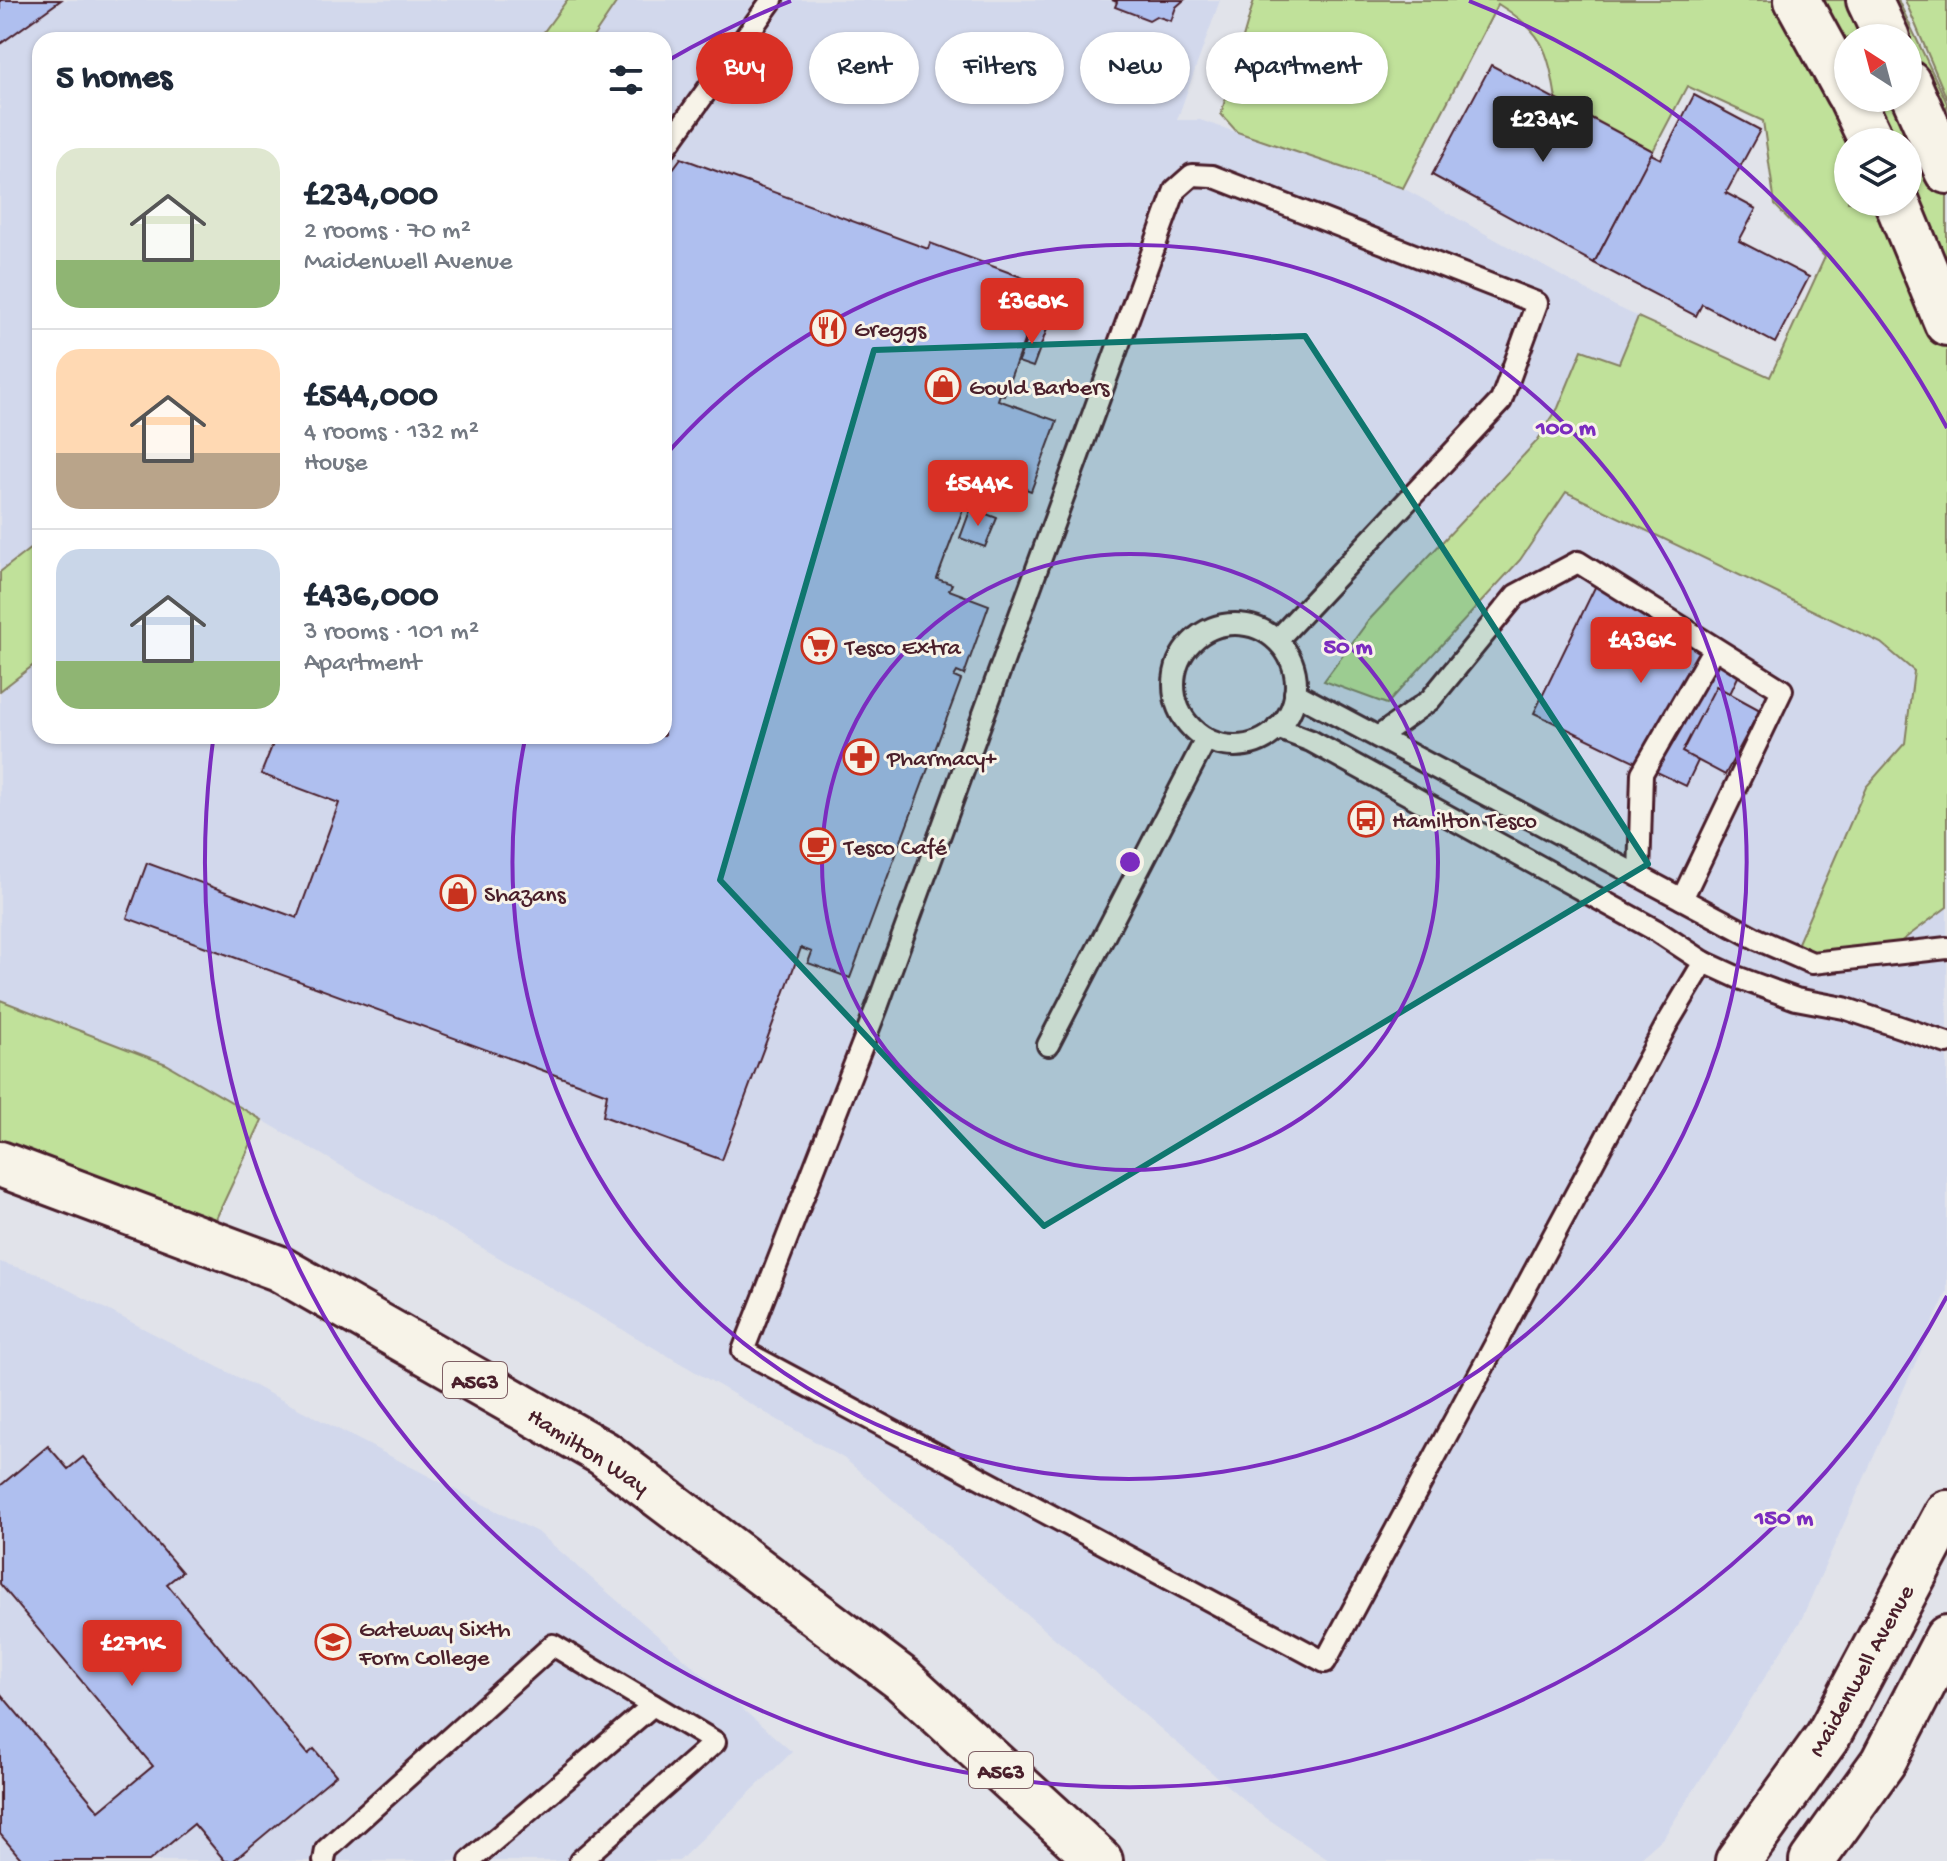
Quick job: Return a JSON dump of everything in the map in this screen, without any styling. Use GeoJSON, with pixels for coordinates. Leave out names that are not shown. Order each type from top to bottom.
{"type":"FeatureCollection","features":[{"type":"Feature","properties":{"kind":"main road"},"geometry":{"type":"LineString","coordinates":[[1797,0],[1834,67]]}},
{"type":"Feature","properties":{"kind":"main road"},"geometry":{"type":"LineString","coordinates":[[1869,0],[1880,24]]}},
{"type":"Feature","properties":{"kind":"main road"},"geometry":{"type":"LineString","coordinates":[[1921,112],[1947,171]]}},
{"type":"Feature","properties":{"kind":"main road"},"geometry":{"type":"LineString","coordinates":[[1903,216],[1947,323]]}},
{"type":"Feature","properties":{"kind":"main road","name":"Hamilton Way"},"geometry":{"type":"LineString","coordinates":[[0,1164],[278,1268],[603,1453],[902,1679],[1100,1861]]}},
{"type":"Feature","properties":{"kind":"main road","name":"Maidenwell Avenue"},"geometry":{"type":"LineString","coordinates":[[1738,1861],[1828,1736],[1947,1513]]}},
{"type":"Feature","properties":{"kind":"main road"},"geometry":{"type":"LineString","coordinates":[[1812,1861],[1883,1762],[1947,1638]]}},
{"type":"Feature","properties":{"kind":"lane"},"geometry":{"type":"LineString","coordinates":[[672,139],[772,0]]}},
{"type":"Feature","properties":{"kind":"lane"},"geometry":{"type":"LineString","coordinates":[[1277,640],[1501,401],[1537,303],[1212,176],[1192,175],[1175,190],[877,1007],[743,1351],[1325,1662],[1667,1024],[1704,962]]}},
{"type":"Feature","properties":{"kind":"lane"},"geometry":{"type":"LineString","coordinates":[[1378,737],[1430,700],[1516,595],[1578,562],[1782,690],[1682,899]]}},
{"type":"Feature","properties":{"kind":"lane"},"geometry":{"type":"LineString","coordinates":[[1240,624],[1259,629],[1277,640],[1288,655],[1295,674],[1295,693],[1290,712],[1277,728],[1261,740],[1241,746],[1221,745],[1206,739],[1187,724],[1177,706],[1173,686],[1176,665],[1186,648],[1201,634],[1220,625],[1240,624]]}},
{"type":"Feature","properties":{"kind":"lane"},"geometry":{"type":"LineString","coordinates":[[1639,876],[1642,773],[1714,648]]}},
{"type":"Feature","properties":{"kind":"lane"},"geometry":{"type":"LineString","coordinates":[[1295,693],[1682,899],[1812,963],[1947,948]]}},
{"type":"Feature","properties":{"kind":"lane"},"geometry":{"type":"LineString","coordinates":[[1277,728],[1311,741],[1657,931],[1704,962],[1796,999],[1844,1008],[1947,1043]]}},
{"type":"Feature","properties":{"kind":"lane"},"geometry":{"type":"LineString","coordinates":[[1048,1045],[1206,739]]}},
{"type":"Feature","properties":{"kind":"lane"},"geometry":{"type":"LineString","coordinates":[[324,1861],[326,1850],[553,1645],[715,1742],[580,1861]]}},
{"type":"Feature","properties":{"kind":"lane"},"geometry":{"type":"LineString","coordinates":[[470,1861],[653,1705]]}},
{"type":"Feature","properties":{"kind":"highlighted area"},"geometry":{"type":"Polygon","coordinates":[[[1305,336],[1648,864],[1044,1226],[720,880],[874,350],[1305,336]]]}},
{"type":"Feature","properties":{"kind":"shaded area"},"geometry":{"type":"Polygon","coordinates":[[[0,0],[567,0],[544,32],[32,32],[32,547],[0,572],[0,0]]]}},
{"type":"Feature","properties":{"kind":"shaded area"},"geometry":{"type":"Polygon","coordinates":[[[618,0],[1220,0],[1190,84],[1190,32],[1080,32],[1080,104],[1183,104],[1177,120],[1200,120],[1403,188],[1615,306],[1947,460],[1947,1292],[1801,1620],[1664,1837],[1637,1861],[1330,1861],[1258,1812],[845,1459],[166,1064],[0,1000],[0,691],[32,666],[32,744],[672,744],[672,32],[597,32],[618,0]]]}},
{"type":"Feature","properties":{"kind":"shaded area","name":"Gateway Sixth Form College"},"geometry":{"type":"Polygon","coordinates":[[[0,1262],[38,1274],[539,1533],[792,1752],[679,1861],[0,1861],[0,1262]]]}},
{"type":"Feature","properties":{"kind":"green space"},"geometry":{"type":"Polygon","coordinates":[[[567,0],[618,0],[596,32],[544,32],[567,0]]]}},
{"type":"Feature","properties":{"kind":"green space"},"geometry":{"type":"Polygon","coordinates":[[[1254,0],[1898,0],[1909,24],[1834,24],[1834,112],[1922,112],[1922,50],[1947,103],[1947,907],[1884,954],[1794,952],[1866,787],[1905,743],[1914,671],[1881,643],[1566,492],[1520,560],[1387,704],[1324,681],[1369,620],[1537,441],[1558,408],[1582,350],[1619,363],[1638,317],[1770,377],[1825,257],[1775,205],[1763,121],[1687,86],[1653,151],[1556,99],[1550,66],[1534,32],[1498,4],[1403,188],[1237,132],[1221,114],[1224,104],[1388,104],[1388,32],[1245,32],[1254,0]]]}},
{"type":"Feature","properties":{"kind":"green space"},"geometry":{"type":"Polygon","coordinates":[[[1905,0],[1947,0],[1947,99],[1922,40],[1922,24],[1915,24],[1905,0]]]}},
{"type":"Feature","properties":{"kind":"green space"},"geometry":{"type":"Polygon","coordinates":[[[32,547],[32,666],[0,691],[0,572],[32,547]]]}},
{"type":"Feature","properties":{"kind":"green space"},"geometry":{"type":"Polygon","coordinates":[[[0,1000],[166,1064],[262,1120],[215,1221],[0,1163],[0,1000]]]}},
{"type":"Feature","properties":{"kind":"building"},"geometry":{"type":"Polygon","coordinates":[[[0,0],[61,0],[0,44],[0,0]]]}},
{"type":"Feature","properties":{"kind":"building"},"geometry":{"type":"Polygon","coordinates":[[[1112,0],[1184,0],[1176,7],[1171,21],[1156,16],[1149,20],[1115,7],[1117,2],[1112,0]]]}},
{"type":"Feature","properties":{"kind":"building"},"geometry":{"type":"Polygon","coordinates":[[[1491,65],[1653,151],[1594,263],[1432,175],[1491,65]]]}},
{"type":"Feature","properties":{"kind":"building"},"geometry":{"type":"Polygon","coordinates":[[[1694,95],[1760,130],[1726,193],[1756,209],[1739,241],[1809,277],[1775,343],[1702,304],[1696,316],[1594,263],[1651,154],[1661,159],[1694,95]]]}},
{"type":"Feature","properties":{"kind":"building","name":"Tesco Extra"},"geometry":{"type":"Polygon","coordinates":[[[681,158],[928,249],[930,243],[1040,284],[1037,294],[1041,295],[1004,395],[1000,394],[998,400],[1057,421],[1031,491],[972,469],[970,476],[975,477],[937,579],[952,584],[949,590],[989,605],[964,675],[957,672],[954,677],[961,680],[850,978],[808,963],[812,952],[801,948],[722,1160],[603,1116],[607,1094],[127,918],[147,863],[297,918],[339,803],[261,774],[273,744],[672,744],[672,170],[681,158]]]}},
{"type":"Feature","properties":{"kind":"building"},"geometry":{"type":"Polygon","coordinates":[[[1032,324],[1047,329],[1033,367],[1018,362],[1032,324]]]}},
{"type":"Feature","properties":{"kind":"building"},"geometry":{"type":"Polygon","coordinates":[[[971,508],[997,518],[985,547],[960,538],[971,508]]]}},
{"type":"Feature","properties":{"kind":"building"},"geometry":{"type":"Polygon","coordinates":[[[1597,583],[1748,656],[1686,786],[1534,713],[1597,583]]]}},
{"type":"Feature","properties":{"kind":"building"},"geometry":{"type":"Polygon","coordinates":[[[1716,686],[1760,710],[1725,775],[1682,752],[1716,686]]]}},
{"type":"Feature","properties":{"kind":"building"},"geometry":{"type":"Polygon","coordinates":[[[48,1446],[68,1469],[83,1457],[182,1572],[167,1584],[308,1754],[314,1749],[336,1775],[233,1861],[225,1861],[194,1824],[149,1861],[23,1861],[0,1834],[0,1693],[99,1811],[153,1766],[0,1584],[0,1486],[48,1446]]]}},
{"type":"Feature","properties":{"kind":"place","name":"Greggs"},"geometry":{"type":"Point","coordinates":[828,328]}},
{"type":"Feature","properties":{"kind":"place","name":"Gould Barbers"},"geometry":{"type":"Point","coordinates":[943,386]}},
{"type":"Feature","properties":{"kind":"place","name":"Tesco Extra"},"geometry":{"type":"Point","coordinates":[819,646]}},
{"type":"Feature","properties":{"kind":"place","name":"Pharmacy+"},"geometry":{"type":"Point","coordinates":[861,757]}},
{"type":"Feature","properties":{"kind":"place","name":"Hamilton Tesco"},"geometry":{"type":"Point","coordinates":[1366,819]}},
{"type":"Feature","properties":{"kind":"place","name":"Tesco Café"},"geometry":{"type":"Point","coordinates":[818,846]}},
{"type":"Feature","properties":{"kind":"place","name":"Shazans"},"geometry":{"type":"Point","coordinates":[458,893]}},
{"type":"Feature","properties":{"kind":"place","name":"Gateway Sixth Form College"},"geometry":{"type":"Point","coordinates":[333,1642]}}]}
